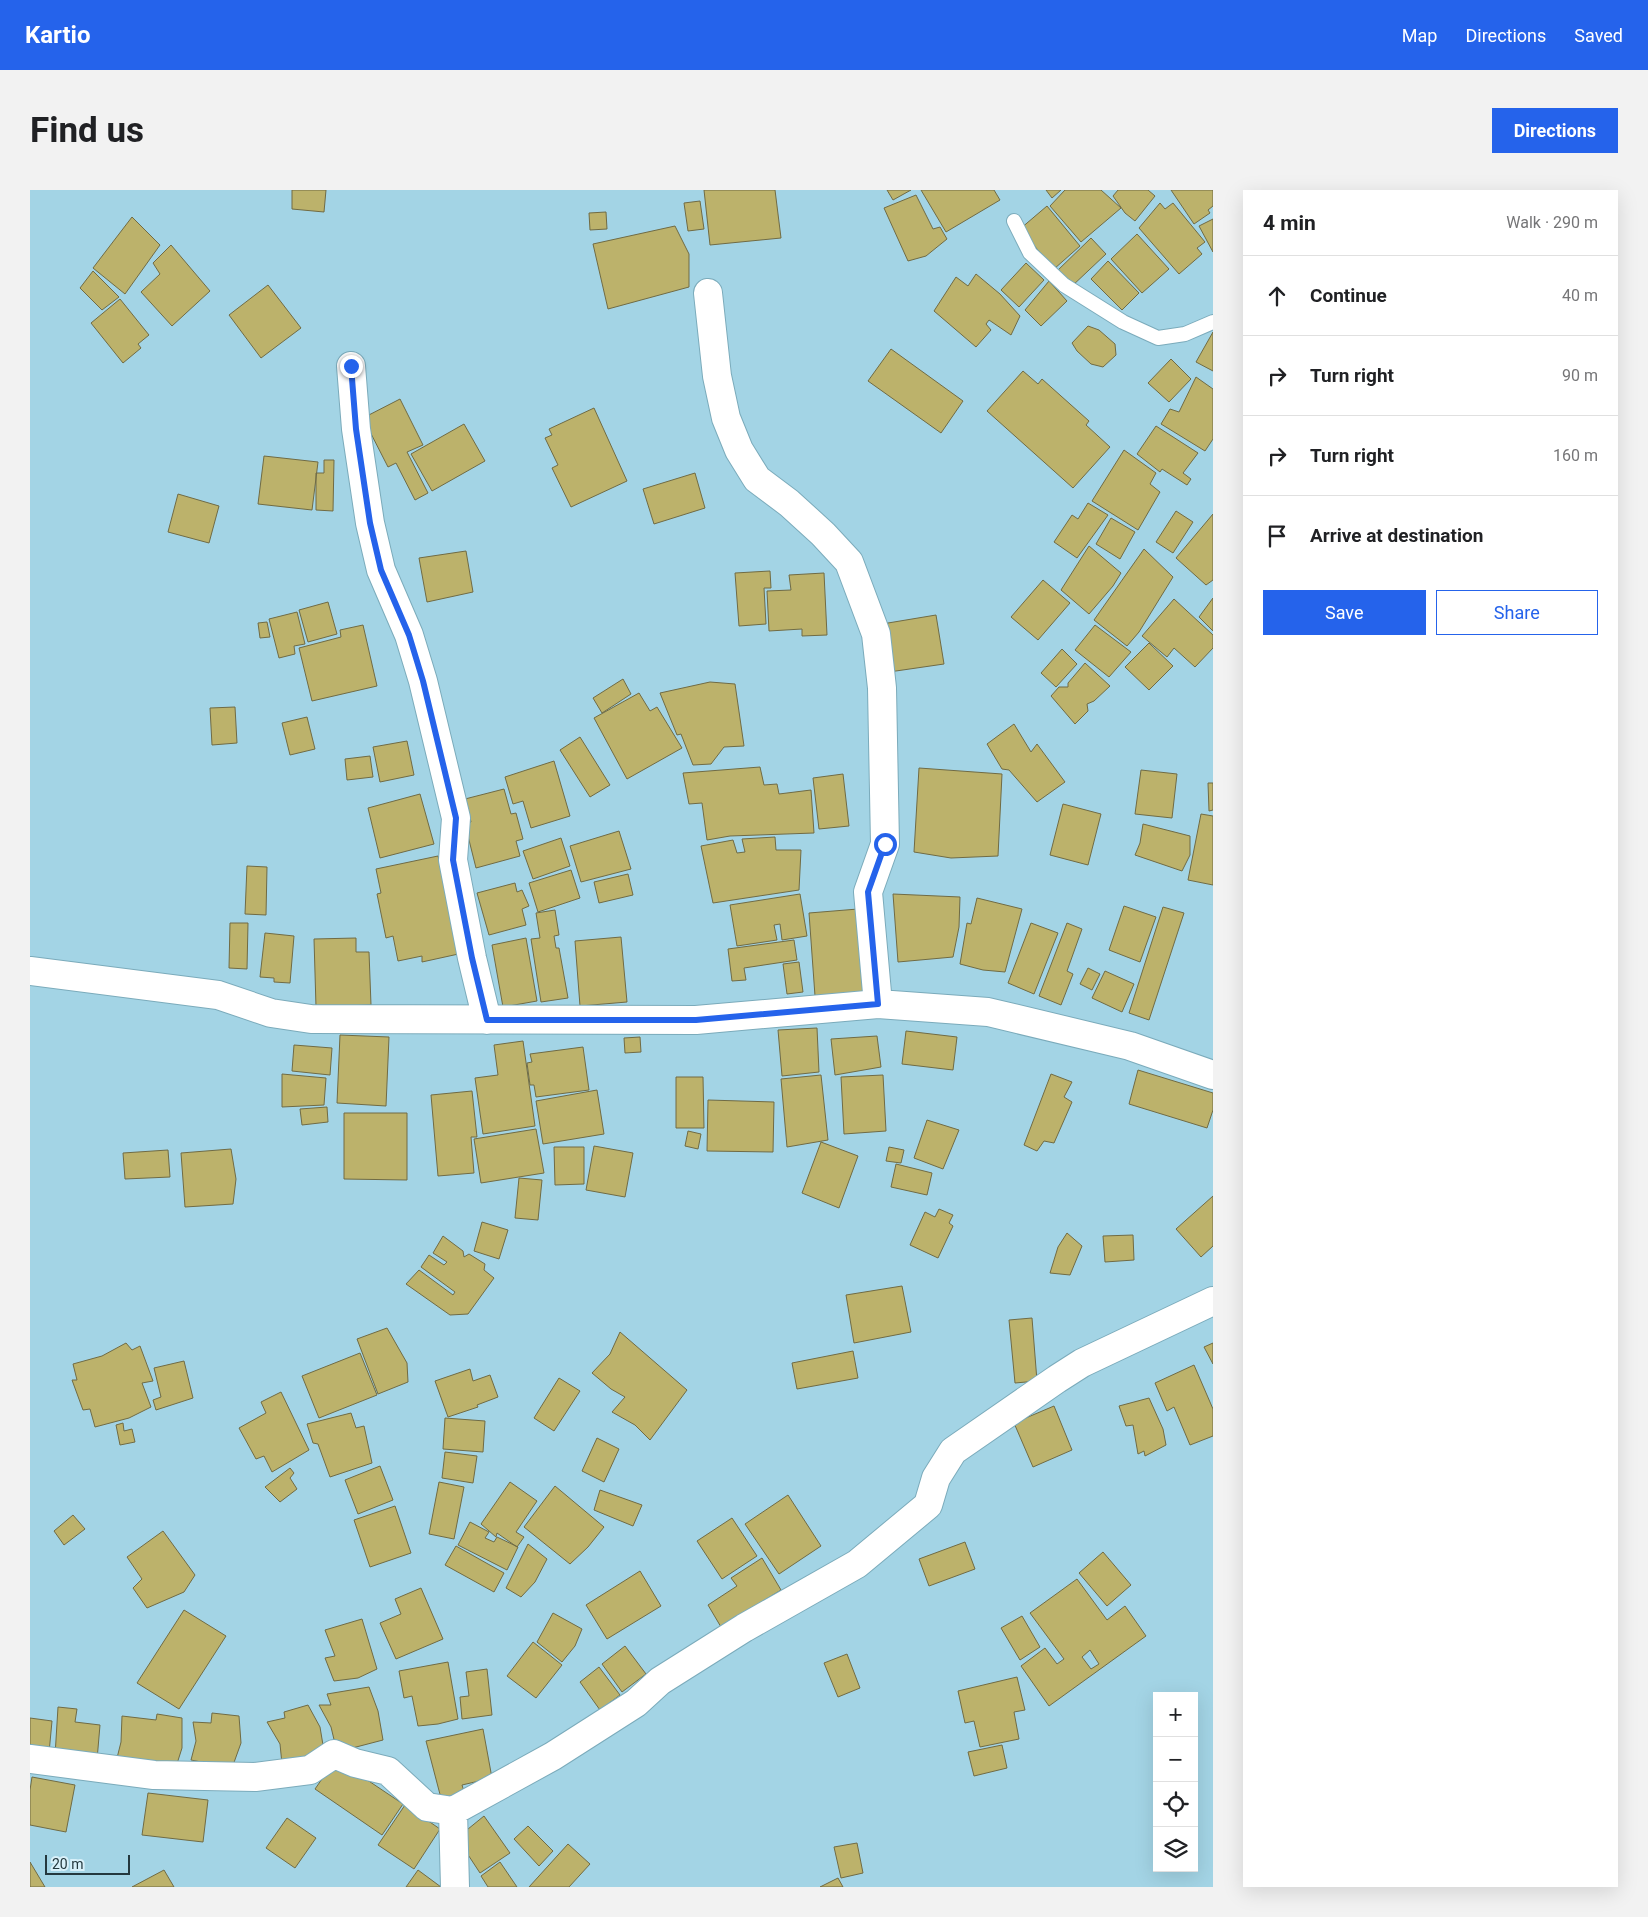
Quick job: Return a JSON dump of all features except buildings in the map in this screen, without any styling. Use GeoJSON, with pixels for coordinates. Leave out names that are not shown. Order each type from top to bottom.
{"type":"FeatureCollection","features":[{"type":"Feature","properties":{"kind":"street"},"geometry":{"type":"LineString","coordinates":[[708,294],[717,376],[726,418],[739,450],[757,479],[789,503],[823,534],[849,562],[876,634],[882,688],[885,844],[868,892],[878,1004]]}},
{"type":"Feature","properties":{"kind":"street"},"geometry":{"type":"LineString","coordinates":[[351,366],[356,429],[370,523],[381,570],[409,635],[423,681],[456,818],[453,860],[472,958],[487,1020]]}},
{"type":"Feature","properties":{"kind":"street"},"geometry":{"type":"LineString","coordinates":[[30,971],[218,995],[271,1013],[312,1019],[696,1020],[878,1004],[988,1012],[1130,1046],[1213,1074]]}},
{"type":"Feature","properties":{"kind":"street"},"geometry":{"type":"LineString","coordinates":[[30,1759],[154,1775],[255,1777],[310,1770],[334,1754],[355,1763],[388,1771],[427,1807],[452,1811],[553,1756],[636,1703],[660,1681],[744,1628],[857,1564],[928,1505],[936,1478],[953,1451],[1057,1379],[1082,1363],[1213,1302]]}},
{"type":"Feature","properties":{"kind":"street"},"geometry":{"type":"LineString","coordinates":[[452,1811],[455,1887]]}},
{"type":"Feature","properties":{"kind":"lane"},"geometry":{"type":"LineString","coordinates":[[1014,221],[1030,253],[1064,285],[1123,322],[1158,338],[1185,334],[1213,322]]}},
{"type":"Feature","properties":{"kind":"route"},"geometry":{"type":"LineString","coordinates":[[351,366],[356,429],[370,523],[381,570],[409,635],[423,681],[435,738],[456,818],[453,860],[472,958],[487,1020],[696,1020],[878,1004],[868,892],[885,844]]}}]}
